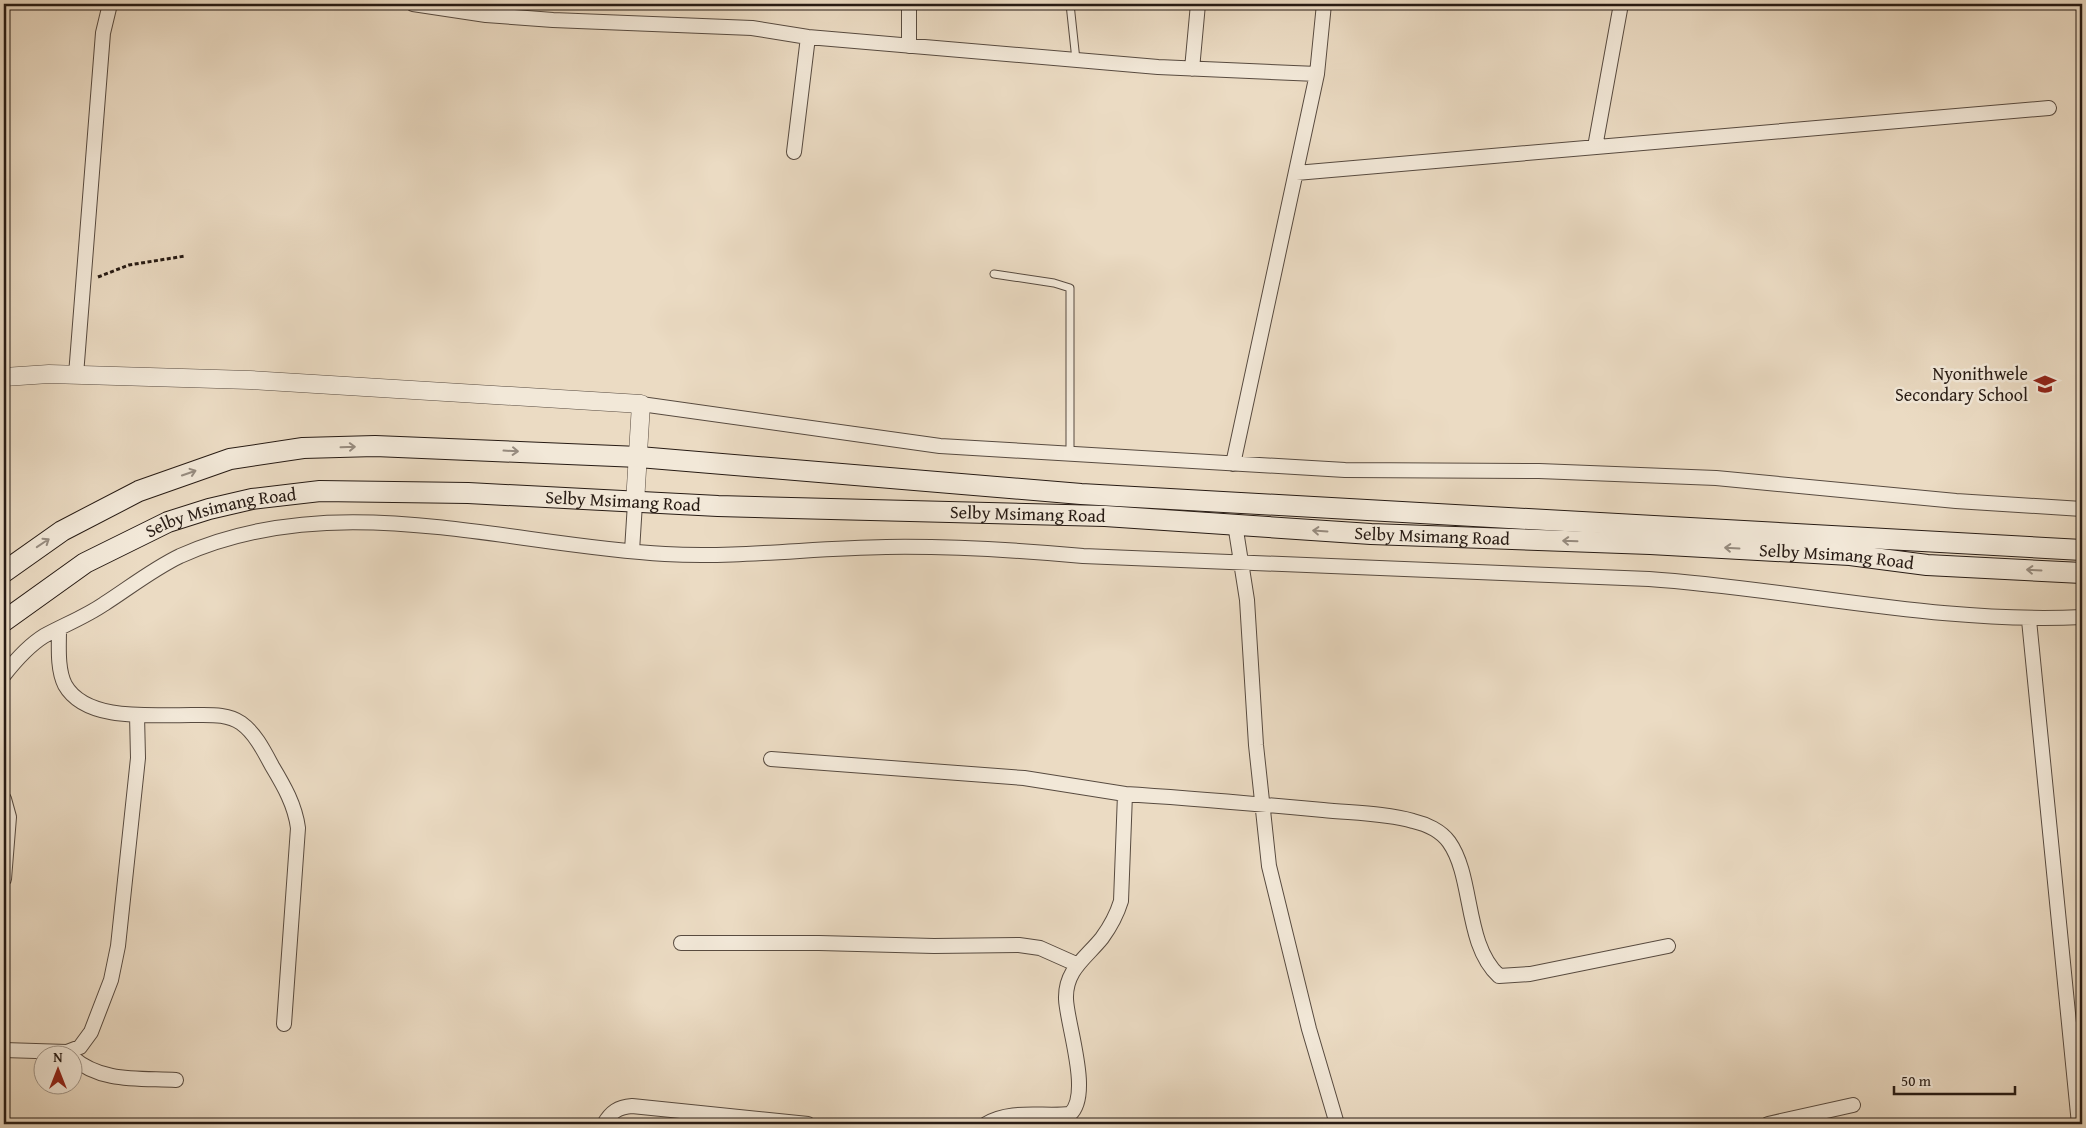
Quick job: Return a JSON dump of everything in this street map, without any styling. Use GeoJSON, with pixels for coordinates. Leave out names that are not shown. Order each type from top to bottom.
{"type":"FeatureCollection","features":[{"type":"Feature","properties":{"kind":"main road","name":"Selby Msimang Road"},"geometry":{"type":"LineString","coordinates":[[4,572],[62,531],[139,491],[230,459],[303,448],[375,446],[638,457],[1081,494],[2082,550]]}},
{"type":"Feature","properties":{"kind":"main road","name":"Selby Msimang Road"},"geometry":{"type":"LineString","coordinates":[[4,621],[85,563],[168,522],[209,509],[252,499],[320,491],[468,492],[635,503],[1105,516],[1370,534],[1650,544],[1850,555],[1927,565],[2082,573]]}},
{"type":"Feature","properties":{"kind":"street"},"geometry":{"type":"LineString","coordinates":[[76,375],[103,33],[110,4]]}},
{"type":"Feature","properties":{"kind":"street"},"geometry":{"type":"LineString","coordinates":[[413,4],[486,15],[752,28],[808,37],[1076,60],[1192,69],[1317,74]]}},
{"type":"Feature","properties":{"kind":"street"},"geometry":{"type":"LineString","coordinates":[[909,4],[909,46]]}},
{"type":"Feature","properties":{"kind":"street"},"geometry":{"type":"LineString","coordinates":[[1192,69],[1198,4]]}},
{"type":"Feature","properties":{"kind":"street"},"geometry":{"type":"LineString","coordinates":[[1233,464],[1317,74],[1324,4]]}},
{"type":"Feature","properties":{"kind":"street"},"geometry":{"type":"LineString","coordinates":[[1595,147],[1621,4]]}},
{"type":"Feature","properties":{"kind":"street"},"geometry":{"type":"LineString","coordinates":[[794,152],[808,37]]}},
{"type":"Feature","properties":{"kind":"street"},"geometry":{"type":"LineString","coordinates":[[1296,173],[2049,108]]}},
{"type":"Feature","properties":{"kind":"street"},"geometry":{"type":"LineString","coordinates":[[4,377],[76,375],[250,380],[641,404],[940,446],[1345,470],[1539,471],[1716,478],[1956,501],[2082,509]]}},
{"type":"Feature","properties":{"kind":"street"},"geometry":{"type":"LineString","coordinates":[[632,551],[641,404]]}},
{"type":"Feature","properties":{"kind":"street"},"geometry":{"type":"LineString","coordinates":[[4,676],[19,658],[41,638],[96,610],[162,565],[182,555],[234,538],[277,528],[344,522],[405,523],[576,546],[667,554],[885,547],[996,548],[1083,556],[1243,561],[1712,583],[1931,612],[2029,620],[2082,617]]}},
{"type":"Feature","properties":{"kind":"street"},"geometry":{"type":"LineString","coordinates":[[1235,524],[1243,561],[1248,600],[1262,804],[1269,866],[1309,1029],[1338,1124]]}},
{"type":"Feature","properties":{"kind":"street"},"geometry":{"type":"LineString","coordinates":[[2029,620],[2079,1124]]}},
{"type":"Feature","properties":{"kind":"street"},"geometry":{"type":"LineString","coordinates":[[59,628],[61,673],[65,684],[72,694],[90,706],[137,715],[223,716],[240,722],[261,746],[290,798],[298,828],[284,1024]]}},
{"type":"Feature","properties":{"kind":"street"},"geometry":{"type":"LineString","coordinates":[[81,1046],[90,1032],[111,980],[125,890],[138,758],[137,715]]}},
{"type":"Feature","properties":{"kind":"street"},"geometry":{"type":"LineString","coordinates":[[771,760],[1024,778],[1125,794],[1262,804],[1412,820],[1435,830],[1448,840],[1456,854],[1477,936],[1499,976],[1530,974],[1668,946]]}},
{"type":"Feature","properties":{"kind":"street"},"geometry":{"type":"LineString","coordinates":[[986,1124],[994,1119],[1014,1115],[1062,1115],[1073,1111],[1078,1098],[1079,1084],[1066,998],[1068,979],[1076,964],[1102,938],[1117,914],[1121,901],[1125,794]]}},
{"type":"Feature","properties":{"kind":"street"},"geometry":{"type":"LineString","coordinates":[[4,799],[10,817],[4,879]]}},
{"type":"Feature","properties":{"kind":"street"},"geometry":{"type":"LineString","coordinates":[[681,943],[819,943],[934,946],[1019,944],[1040,948],[1076,964]]}},
{"type":"Feature","properties":{"kind":"street"},"geometry":{"type":"LineString","coordinates":[[4,1050],[32,1052]]}},
{"type":"Feature","properties":{"kind":"street"},"geometry":{"type":"LineString","coordinates":[[82,1065],[110,1077],[176,1080]]}},
{"type":"Feature","properties":{"kind":"street"},"geometry":{"type":"LineString","coordinates":[[1768,1124],[1853,1105]]}},
{"type":"Feature","properties":{"kind":"street"},"geometry":{"type":"LineString","coordinates":[[604,1124],[613,1112],[621,1107],[632,1106],[808,1124]]}},
{"type":"Feature","properties":{"kind":"lane"},"geometry":{"type":"LineString","coordinates":[[1070,4],[1076,60]]}},
{"type":"Feature","properties":{"kind":"lane"},"geometry":{"type":"LineString","coordinates":[[994,274],[1054,282],[1070,288],[1070,454]]}},
{"type":"Feature","properties":{"kind":"path"},"geometry":{"type":"LineString","coordinates":[[84,283],[116,269],[185,256]]}},
{"type":"Feature","properties":{"kind":"place","name":"Nyonithwele Secondary School"},"geometry":{"type":"Point","coordinates":[2045,384]}}]}
